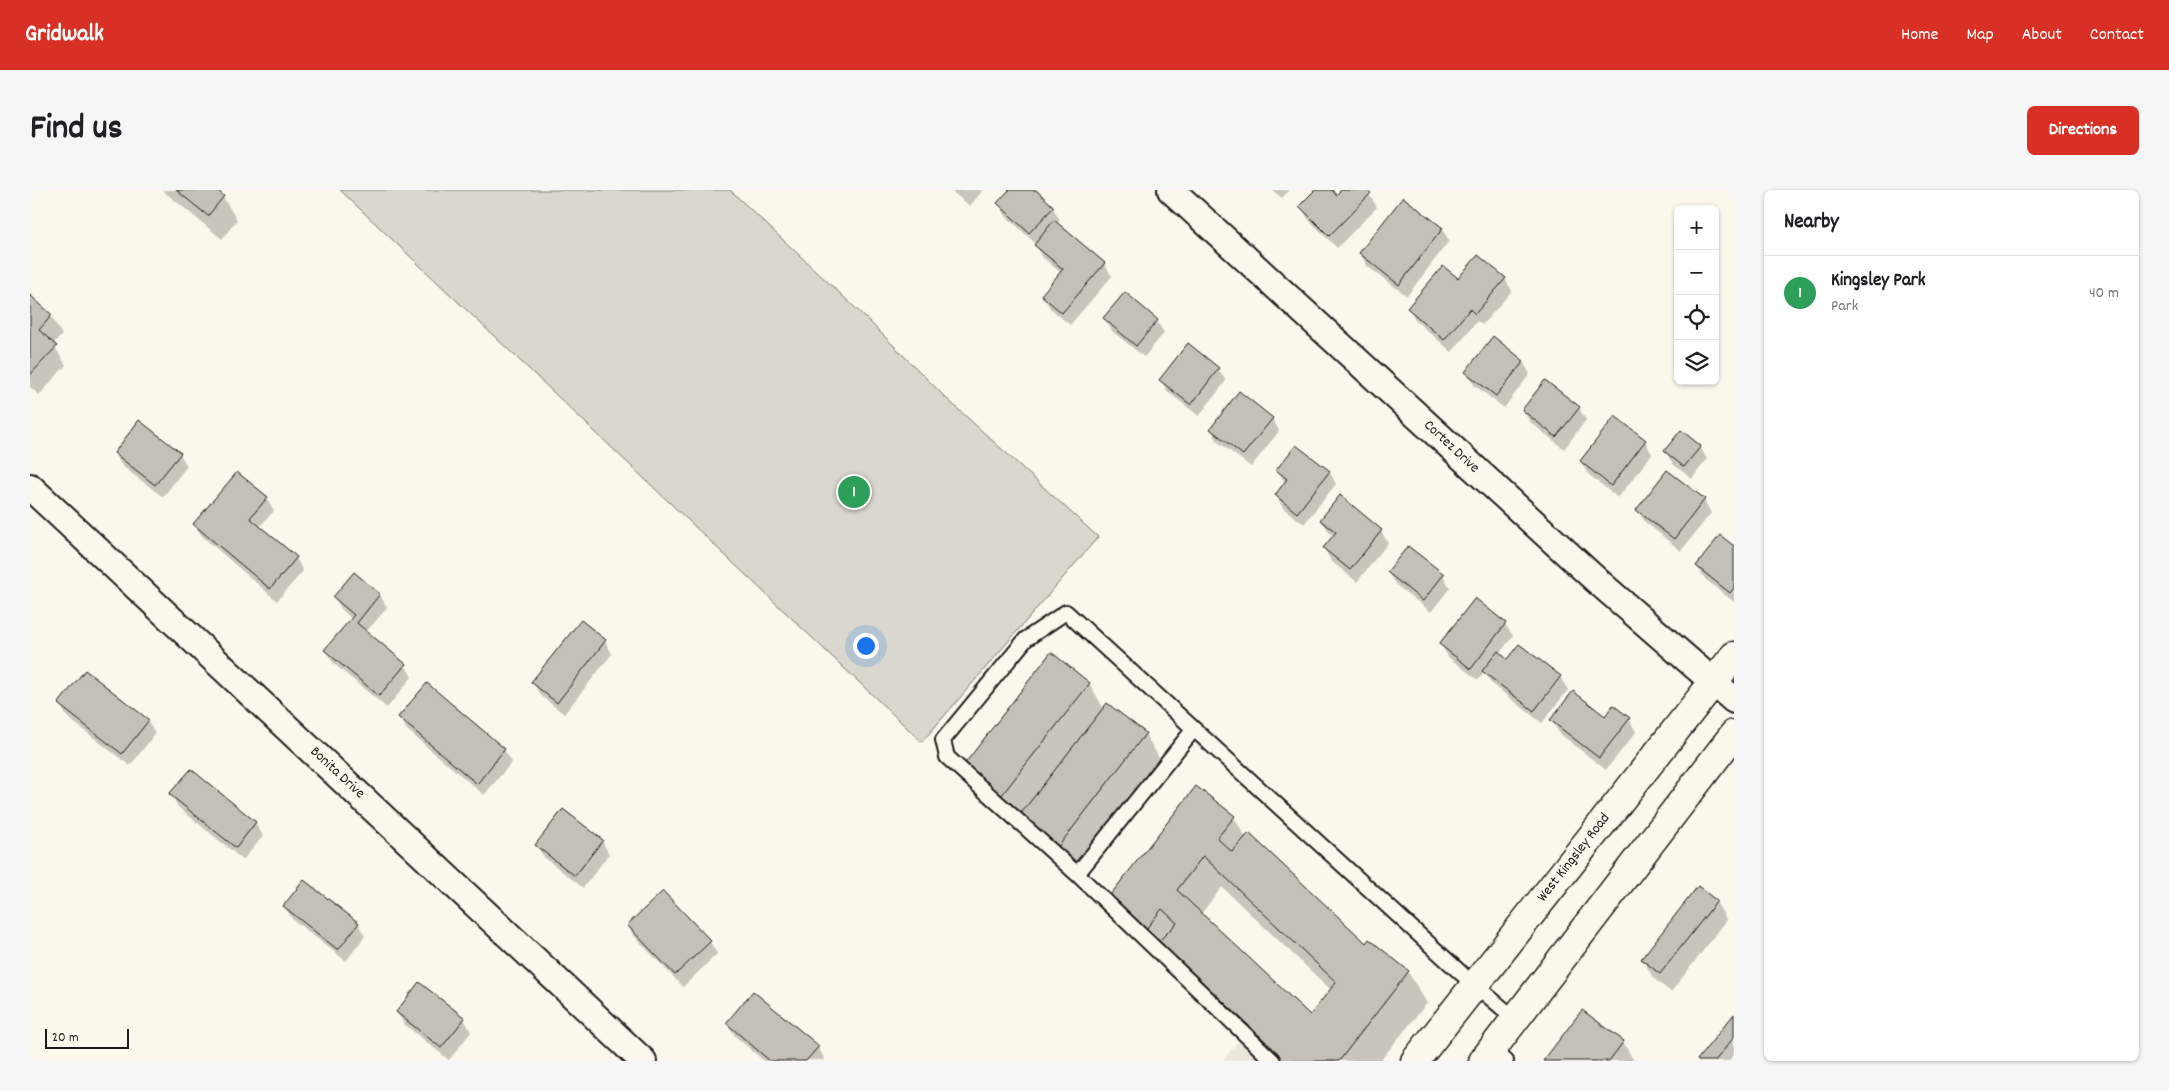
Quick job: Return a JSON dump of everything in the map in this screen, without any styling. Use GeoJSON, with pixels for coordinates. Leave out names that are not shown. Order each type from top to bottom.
{"type":"FeatureCollection","features":[{"type":"Feature","properties":{"kind":"main road","name":"West Kingsley Road"},"geometry":{"type":"LineString","coordinates":[[1415,1061],[1476,986],[1734,656]]}},
{"type":"Feature","properties":{"kind":"main road"},"geometry":{"type":"LineString","coordinates":[[1493,1057],[1514,1018],[1734,734]]}},
{"type":"Feature","properties":{"kind":"street","name":"Cortez Drive"},"geometry":{"type":"LineString","coordinates":[[1171,190],[1595,579],[1734,700]]}},
{"type":"Feature","properties":{"kind":"street","name":"Bonita Drive"},"geometry":{"type":"LineString","coordinates":[[30,487],[643,1061]]}},
{"type":"Feature","properties":{"kind":"lane"},"geometry":{"type":"LineString","coordinates":[[1274,1061],[1077,874],[947,756],[943,740],[1026,639],[1066,612],[1476,986],[1514,1018]]}},
{"type":"Feature","properties":{"kind":"lane"},"geometry":{"type":"LineString","coordinates":[[1077,874],[1194,729]]}},
{"type":"Feature","properties":{"kind":"shaded area"},"geometry":{"type":"Polygon","coordinates":[[[340,190],[730,190],[866,318],[947,399],[1098,537],[922,742],[340,190]]]}},
{"type":"Feature","properties":{"kind":"shaded area"},"geometry":{"type":"Polygon","coordinates":[[[1240,1040],[1262,1061],[1222,1061],[1240,1040]]]}},
{"type":"Feature","properties":{"kind":"building"},"geometry":{"type":"Polygon","coordinates":[[[176,190],[217,190],[224,196],[208,216],[176,190]]]}},
{"type":"Feature","properties":{"kind":"building"},"geometry":{"type":"Polygon","coordinates":[[[1009,190],[1036,190],[1054,207],[1029,233],[997,203],[1009,190]]]}},
{"type":"Feature","properties":{"kind":"building"},"geometry":{"type":"Polygon","coordinates":[[[1315,190],[1332,190],[1336,195],[1341,190],[1367,190],[1371,193],[1329,236],[1299,206],[1315,190]]]}},
{"type":"Feature","properties":{"kind":"building"},"geometry":{"type":"Polygon","coordinates":[[[1403,197],[1443,228],[1399,285],[1359,253],[1403,197]]]}},
{"type":"Feature","properties":{"kind":"building"},"geometry":{"type":"Polygon","coordinates":[[[1054,220],[1105,263],[1062,313],[1041,295],[1063,269],[1034,245],[1054,220]]]}},
{"type":"Feature","properties":{"kind":"building"},"geometry":{"type":"Polygon","coordinates":[[[1478,255],[1506,278],[1475,314],[1470,309],[1444,340],[1407,308],[1443,266],[1458,278],[1478,255]]]}},
{"type":"Feature","properties":{"kind":"building"},"geometry":{"type":"Polygon","coordinates":[[[1125,292],[1158,320],[1136,346],[1103,318],[1125,292]]]}},
{"type":"Feature","properties":{"kind":"building"},"geometry":{"type":"Polygon","coordinates":[[[30,295],[52,315],[39,330],[57,346],[30,375],[30,295]]]}},
{"type":"Feature","properties":{"kind":"building"},"geometry":{"type":"Polygon","coordinates":[[[1493,336],[1524,361],[1496,396],[1465,372],[1493,336]]]}},
{"type":"Feature","properties":{"kind":"building"},"geometry":{"type":"Polygon","coordinates":[[[1188,343],[1219,368],[1191,405],[1159,380],[1188,343]]]}},
{"type":"Feature","properties":{"kind":"building"},"geometry":{"type":"Polygon","coordinates":[[[1545,380],[1580,407],[1556,437],[1522,410],[1545,380]]]}},
{"type":"Feature","properties":{"kind":"building"},"geometry":{"type":"Polygon","coordinates":[[[1239,391],[1273,418],[1243,455],[1210,429],[1239,391]]]}},
{"type":"Feature","properties":{"kind":"building"},"geometry":{"type":"Polygon","coordinates":[[[1615,416],[1646,440],[1611,486],[1580,461],[1615,416]]]}},
{"type":"Feature","properties":{"kind":"building"},"geometry":{"type":"Polygon","coordinates":[[[139,420],[181,453],[155,485],[114,453],[139,420]]]}},
{"type":"Feature","properties":{"kind":"building"},"geometry":{"type":"Polygon","coordinates":[[[1681,430],[1701,446],[1684,467],[1664,451],[1681,430]]]}},
{"type":"Feature","properties":{"kind":"building"},"geometry":{"type":"Polygon","coordinates":[[[1296,445],[1330,471],[1297,513],[1275,495],[1287,479],[1276,470],[1296,445]]]}},
{"type":"Feature","properties":{"kind":"building"},"geometry":{"type":"Polygon","coordinates":[[[1667,470],[1705,499],[1674,539],[1636,510],[1667,470]]]}},
{"type":"Feature","properties":{"kind":"building"},"geometry":{"type":"Polygon","coordinates":[[[237,472],[268,497],[250,518],[297,557],[270,589],[193,524],[237,472]]]}},
{"type":"Feature","properties":{"kind":"building"},"geometry":{"type":"Polygon","coordinates":[[[1340,495],[1382,530],[1350,570],[1323,548],[1336,532],[1320,520],[1340,495]]]}},
{"type":"Feature","properties":{"kind":"building"},"geometry":{"type":"Polygon","coordinates":[[[1720,535],[1734,546],[1734,588],[1730,593],[1696,566],[1720,535]]]}},
{"type":"Feature","properties":{"kind":"building"},"geometry":{"type":"Polygon","coordinates":[[[1408,546],[1444,574],[1423,601],[1387,572],[1408,546]]]}},
{"type":"Feature","properties":{"kind":"building"},"geometry":{"type":"Polygon","coordinates":[[[354,572],[380,594],[357,623],[406,664],[379,696],[324,650],[354,615],[333,597],[354,572]]]}},
{"type":"Feature","properties":{"kind":"building"},"geometry":{"type":"Polygon","coordinates":[[[1475,598],[1506,623],[1471,669],[1439,644],[1475,598]]]}},
{"type":"Feature","properties":{"kind":"building"},"geometry":{"type":"Polygon","coordinates":[[[581,620],[606,640],[557,703],[531,682],[581,620]]]}},
{"type":"Feature","properties":{"kind":"building"},"geometry":{"type":"Polygon","coordinates":[[[1519,644],[1561,676],[1534,711],[1482,671],[1498,651],[1507,659],[1519,644]]]}},
{"type":"Feature","properties":{"kind":"building"},"geometry":{"type":"Polygon","coordinates":[[[1051,652],[1090,683],[1001,796],[963,766],[1051,652]]]}},
{"type":"Feature","properties":{"kind":"building"},"geometry":{"type":"Polygon","coordinates":[[[85,670],[149,720],[122,754],[58,704],[85,670]]]}},
{"type":"Feature","properties":{"kind":"building"},"geometry":{"type":"Polygon","coordinates":[[[427,683],[505,749],[477,784],[398,717],[427,683]]]}},
{"type":"Feature","properties":{"kind":"building"},"geometry":{"type":"Polygon","coordinates":[[[1573,691],[1605,716],[1613,705],[1630,718],[1599,758],[1550,720],[1573,691]]]}},
{"type":"Feature","properties":{"kind":"building"},"geometry":{"type":"Polygon","coordinates":[[[1107,703],[1146,733],[1058,847],[1019,816],[1107,703]]]}},
{"type":"Feature","properties":{"kind":"building"},"geometry":{"type":"Polygon","coordinates":[[[191,769],[256,822],[236,848],[169,794],[191,769]]]}},
{"type":"Feature","properties":{"kind":"building"},"geometry":{"type":"Polygon","coordinates":[[[1196,786],[1235,816],[1217,838],[1232,852],[1249,833],[1366,943],[1369,939],[1409,971],[1339,1061],[1277,1061],[1275,1060],[1279,1054],[1159,941],[1177,923],[1162,909],[1146,929],[1107,899],[1196,786]],[[1203,856],[1177,890],[1310,1015],[1336,982],[1203,856]]]}},
{"type":"Feature","properties":{"kind":"building"},"geometry":{"type":"Polygon","coordinates":[[[563,809],[603,840],[575,876],[535,845],[563,809]]]}},
{"type":"Feature","properties":{"kind":"building"},"geometry":{"type":"Polygon","coordinates":[[[304,880],[359,923],[338,950],[283,906],[304,880]]]}},
{"type":"Feature","properties":{"kind":"building"},"geometry":{"type":"Polygon","coordinates":[[[1698,886],[1717,901],[1660,974],[1641,959],[1698,886]]]}},
{"type":"Feature","properties":{"kind":"building"},"geometry":{"type":"Polygon","coordinates":[[[663,891],[711,941],[675,975],[627,925],[663,891]]]}},
{"type":"Feature","properties":{"kind":"building"},"geometry":{"type":"Polygon","coordinates":[[[419,982],[465,1018],[441,1048],[396,1012],[419,982]]]}},
{"type":"Feature","properties":{"kind":"building"},"geometry":{"type":"Polygon","coordinates":[[[753,991],[819,1046],[806,1061],[770,1061],[726,1023],[753,991]]]}},
{"type":"Feature","properties":{"kind":"building"},"geometry":{"type":"Polygon","coordinates":[[[1582,1010],[1624,1041],[1609,1061],[1543,1061],[1582,1010]]]}},
{"type":"Feature","properties":{"kind":"building"},"geometry":{"type":"Polygon","coordinates":[[[1734,1014],[1734,1037],[1715,1061],[1697,1060],[1734,1014]]]}},
{"type":"Feature","properties":{"kind":"place","name":"Kingsley Park"},"geometry":{"type":"Point","coordinates":[854,492]}}]}
